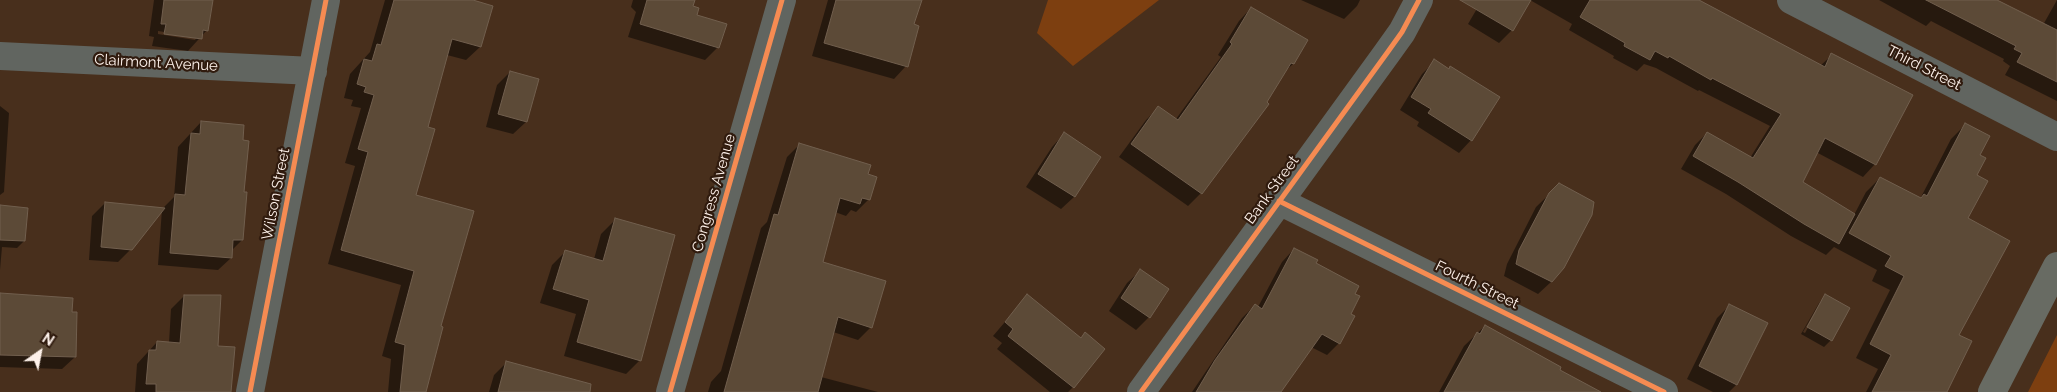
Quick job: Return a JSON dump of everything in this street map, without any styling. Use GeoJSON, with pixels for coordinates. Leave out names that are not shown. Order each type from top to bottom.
{"type":"FeatureCollection","features":[{"type":"Feature","properties":{"kind":"main road"},"geometry":{"type":"LineString","coordinates":[[1992,392],[2057,266]]}},
{"type":"Feature","properties":{"kind":"street","name":"Wilson Street"},"geometry":{"type":"LineString","coordinates":[[250,392],[326,0]]}},
{"type":"Feature","properties":{"kind":"street","name":"Congress Avenue"},"geometry":{"type":"LineString","coordinates":[[670,392],[782,0]]}},
{"type":"Feature","properties":{"kind":"street","name":"Bank Street"},"geometry":{"type":"LineString","coordinates":[[1141,392],[1397,39],[1418,0]]}},
{"type":"Feature","properties":{"kind":"street","name":"Third Street"},"geometry":{"type":"LineString","coordinates":[[1792,0],[2057,137]]}},
{"type":"Feature","properties":{"kind":"street","name":"Clairmont Avenue"},"geometry":{"type":"LineString","coordinates":[[0,56],[313,71]]}},
{"type":"Feature","properties":{"kind":"street","name":"Fourth Street"},"geometry":{"type":"LineString","coordinates":[[1279,201],[1664,392]]}},
{"type":"Feature","properties":{"kind":"shaded area"},"geometry":{"type":"Polygon","coordinates":[[[1048,0],[1159,0],[1073,66],[1037,33],[1048,0]]]}},
{"type":"Feature","properties":{"kind":"shaded area"},"geometry":{"type":"Polygon","coordinates":[[[2057,335],[2057,392],[2028,392],[2057,335]]]}},
{"type":"Feature","properties":{"kind":"building"},"geometry":{"type":"Polygon","coordinates":[[[164,0],[213,0],[208,31],[203,30],[202,39],[164,34],[166,24],[161,24],[164,0]]]}},
{"type":"Feature","properties":{"kind":"building"},"geometry":{"type":"Polygon","coordinates":[[[394,0],[473,0],[493,6],[481,47],[452,39],[428,127],[435,129],[416,195],[474,211],[441,326],[443,327],[426,392],[400,392],[405,345],[395,342],[414,271],[341,250],[368,152],[358,149],[374,95],[364,92],[366,87],[357,84],[364,59],[372,61],[377,44],[381,45],[394,0]]]}},
{"type":"Feature","properties":{"kind":"building"},"geometry":{"type":"Polygon","coordinates":[[[647,0],[695,0],[693,6],[699,8],[697,15],[727,24],[719,48],[640,24],[647,0]]]}},
{"type":"Feature","properties":{"kind":"building"},"geometry":{"type":"Polygon","coordinates":[[[836,0],[922,0],[914,24],[919,26],[908,67],[824,43],[836,0]]]}},
{"type":"Feature","properties":{"kind":"building"},"geometry":{"type":"Polygon","coordinates":[[[1460,0],[1531,0],[1513,31],[1460,0]]]}},
{"type":"Feature","properties":{"kind":"building"},"geometry":{"type":"Polygon","coordinates":[[[1590,0],[1699,0],[1825,67],[1831,53],[1913,95],[1876,165],[1825,138],[1803,182],[1855,214],[1839,244],[1693,156],[1707,132],[1753,158],[1781,114],[1712,78],[1711,80],[1669,56],[1668,58],[1655,51],[1650,60],[1624,46],[1625,43],[1580,17],[1590,0]]]}},
{"type":"Feature","properties":{"kind":"building"},"geometry":{"type":"Polygon","coordinates":[[[1926,0],[1997,0],[2057,30],[2057,82],[2017,62],[2022,53],[2014,49],[2016,46],[1926,0]]]}},
{"type":"Feature","properties":{"kind":"building"},"geometry":{"type":"Polygon","coordinates":[[[1251,7],[1308,40],[1294,64],[1291,63],[1267,102],[1269,104],[1202,194],[1131,144],[1158,106],[1178,120],[1232,44],[1230,42],[1251,7]]]}},
{"type":"Feature","properties":{"kind":"building"},"geometry":{"type":"Polygon","coordinates":[[[1434,59],[1449,69],[1450,66],[1500,97],[1472,141],[1428,113],[1431,109],[1411,97],[1434,59]]]}},
{"type":"Feature","properties":{"kind":"building"},"geometry":{"type":"Polygon","coordinates":[[[510,71],[539,79],[527,122],[498,114],[510,71]]]}},
{"type":"Feature","properties":{"kind":"building"},"geometry":{"type":"Polygon","coordinates":[[[201,121],[244,125],[243,140],[249,141],[244,192],[247,192],[243,240],[233,240],[232,258],[170,253],[175,194],[185,195],[191,133],[200,134],[201,121]]]}},
{"type":"Feature","properties":{"kind":"building"},"geometry":{"type":"Polygon","coordinates":[[[1965,123],[1990,136],[1980,155],[1986,158],[1977,175],[1988,181],[1968,218],[2010,241],[1959,335],[1972,341],[1947,392],[1872,392],[1891,355],[1870,344],[1904,276],[1885,266],[1891,256],[1849,233],[1880,177],[1921,198],[1924,194],[1927,196],[1965,123]]]}},
{"type":"Feature","properties":{"kind":"building"},"geometry":{"type":"Polygon","coordinates":[[[1064,132],[1101,157],[1075,197],[1038,174],[1064,132]]]}},
{"type":"Feature","properties":{"kind":"building"},"geometry":{"type":"Polygon","coordinates":[[[799,143],[871,165],[868,174],[877,177],[870,200],[862,198],[860,204],[840,198],[823,262],[886,281],[872,328],[838,317],[818,392],[724,392],[774,214],[778,215],[799,143]]]}},
{"type":"Feature","properties":{"kind":"building"},"geometry":{"type":"Polygon","coordinates":[[[1559,183],[1594,202],[1592,215],[1564,268],[1552,282],[1516,264],[1519,250],[1549,193],[1559,183]]]}},
{"type":"Feature","properties":{"kind":"building"},"geometry":{"type":"Polygon","coordinates":[[[105,202],[165,208],[132,250],[101,247],[105,202]]]}},
{"type":"Feature","properties":{"kind":"building"},"geometry":{"type":"Polygon","coordinates":[[[0,205],[28,208],[25,241],[0,240],[0,205]]]}},
{"type":"Feature","properties":{"kind":"building"},"geometry":{"type":"Polygon","coordinates":[[[615,218],[675,235],[641,361],[577,342],[589,300],[553,289],[565,250],[603,261],[615,218]]]}},
{"type":"Feature","properties":{"kind":"building"},"geometry":{"type":"Polygon","coordinates":[[[1294,248],[1318,260],[1316,263],[1359,286],[1355,294],[1360,296],[1351,314],[1355,316],[1340,344],[1322,334],[1281,392],[1196,392],[1215,360],[1255,304],[1262,309],[1294,248]]]}},
{"type":"Feature","properties":{"kind":"building"},"geometry":{"type":"Polygon","coordinates":[[[1140,269],[1169,289],[1150,318],[1121,298],[1140,269]]]}},
{"type":"Feature","properties":{"kind":"building"},"geometry":{"type":"Polygon","coordinates":[[[0,293],[73,298],[72,312],[77,312],[76,357],[0,355],[0,293]]]}},
{"type":"Feature","properties":{"kind":"building"},"geometry":{"type":"Polygon","coordinates":[[[1027,294],[1081,338],[1085,332],[1105,349],[1074,388],[1008,336],[1013,329],[1005,322],[1027,294]]]}},
{"type":"Feature","properties":{"kind":"building"},"geometry":{"type":"Polygon","coordinates":[[[1825,294],[1850,308],[1832,341],[1807,327],[1825,294]]]}},
{"type":"Feature","properties":{"kind":"building"},"geometry":{"type":"Polygon","coordinates":[[[184,295],[221,295],[218,346],[235,347],[231,392],[156,392],[156,384],[146,384],[149,350],[156,350],[157,341],[180,343],[184,295]]]}},
{"type":"Feature","properties":{"kind":"building"},"geometry":{"type":"Polygon","coordinates":[[[1729,304],[1768,323],[1737,385],[1699,366],[1729,304]]]}},
{"type":"Feature","properties":{"kind":"building"},"geometry":{"type":"Polygon","coordinates":[[[1485,325],[1561,367],[1560,370],[1601,392],[1444,392],[1477,332],[1480,334],[1485,325]]]}},
{"type":"Feature","properties":{"kind":"building"},"geometry":{"type":"Polygon","coordinates":[[[506,361],[591,384],[590,392],[498,392],[506,361]]]}},
{"type":"Feature","properties":{"kind":"cycle path"},"geometry":{"type":"LineString","coordinates":[[250,392],[326,0]]}},
{"type":"Feature","properties":{"kind":"cycle path"},"geometry":{"type":"LineString","coordinates":[[670,392],[782,0]]}},
{"type":"Feature","properties":{"kind":"cycle path"},"geometry":{"type":"LineString","coordinates":[[1141,392],[1402,32],[1419,0]]}},
{"type":"Feature","properties":{"kind":"cycle path"},"geometry":{"type":"LineString","coordinates":[[1279,201],[1664,392]]}}]}
